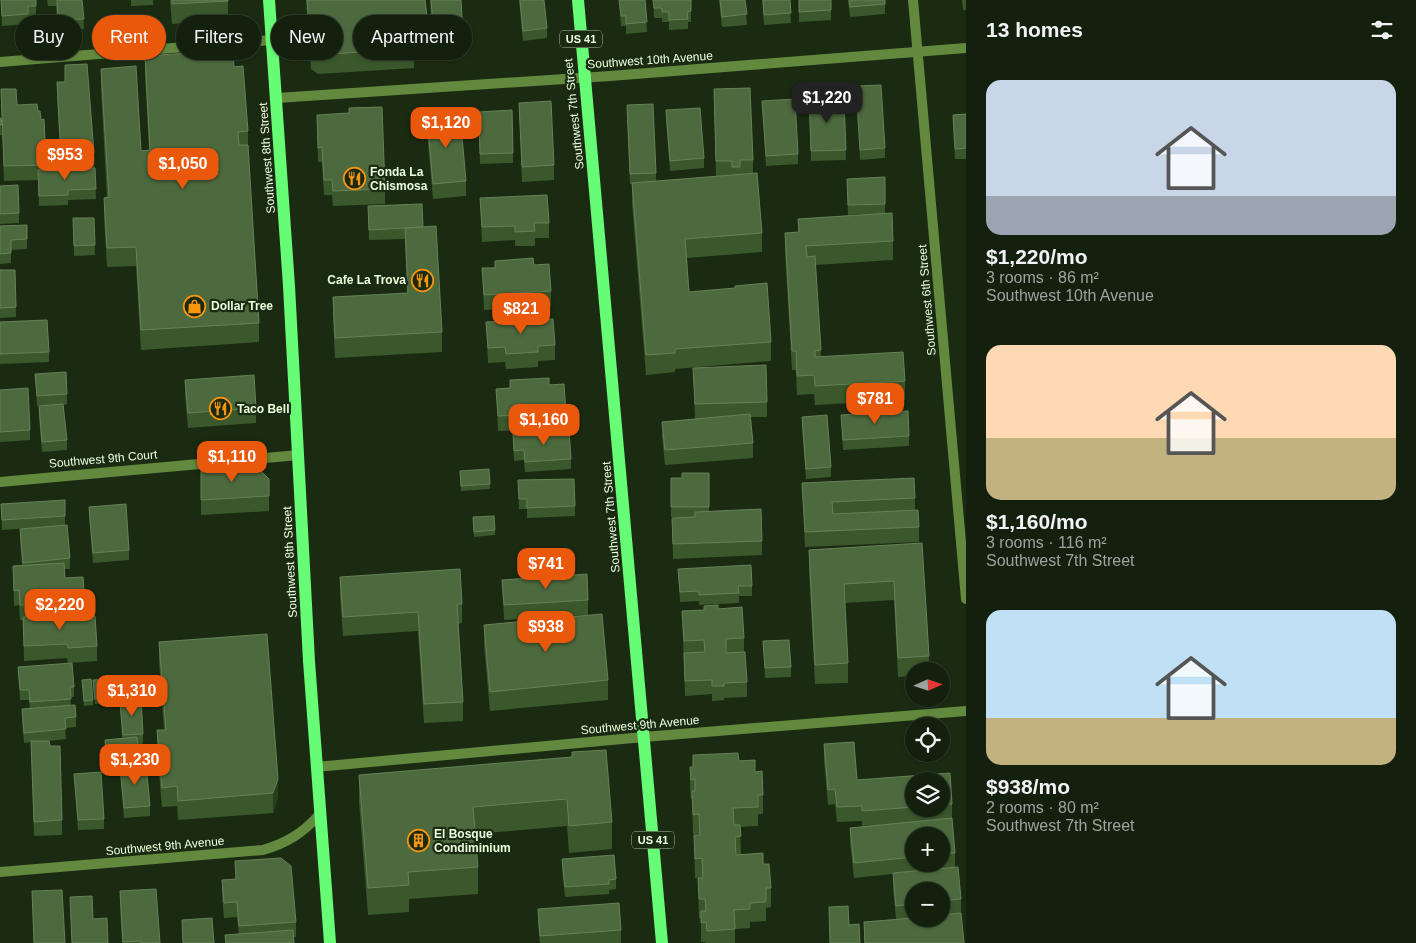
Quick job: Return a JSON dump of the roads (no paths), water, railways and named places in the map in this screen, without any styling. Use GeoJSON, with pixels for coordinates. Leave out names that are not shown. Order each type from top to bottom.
{"type":"FeatureCollection","features":[{"type":"Feature","properties":{"kind":"main road","name":"Southwest 8th Street"},"geometry":{"type":"LineString","coordinates":[[268,0],[271,30]]}},
{"type":"Feature","properties":{"kind":"main road","name":"Southwest 7th Street"},"geometry":{"type":"LineString","coordinates":[[578,0],[662,943]]}},
{"type":"Feature","properties":{"kind":"main road","name":"Southwest 8th Street"},"geometry":{"type":"LineString","coordinates":[[274,60],[299,456],[307,633],[330,943]]}},
{"type":"Feature","properties":{"kind":"street","name":"Southwest 6th Street"},"geometry":{"type":"LineString","coordinates":[[913,0],[966,599]]}},
{"type":"Feature","properties":{"kind":"street"},"geometry":{"type":"LineString","coordinates":[[0,62],[271,40]]}},
{"type":"Feature","properties":{"kind":"street","name":"Southwest 10th Avenue"},"geometry":{"type":"LineString","coordinates":[[277,98],[584,78],[966,48]]}},
{"type":"Feature","properties":{"kind":"street","name":"Southwest 9th Court"},"geometry":{"type":"LineString","coordinates":[[0,482],[299,456]]}},
{"type":"Feature","properties":{"kind":"street","name":"Southwest 9th Avenue"},"geometry":{"type":"LineString","coordinates":[[316,767],[644,737],[966,711]]}},
{"type":"Feature","properties":{"kind":"street","name":"Southwest 9th Avenue"},"geometry":{"type":"LineString","coordinates":[[0,872],[263,850],[294,838],[320,814]]}},
{"type":"Feature","properties":{"kind":"place","name":"Fonda La Chismosa"},"geometry":{"type":"Point","coordinates":[354,179]}},
{"type":"Feature","properties":{"kind":"place","name":"Cafe La Trova"},"geometry":{"type":"Point","coordinates":[422,280]}},
{"type":"Feature","properties":{"kind":"place","name":"Dollar Tree"},"geometry":{"type":"Point","coordinates":[195,306]}},
{"type":"Feature","properties":{"kind":"place","name":"Taco Bell"},"geometry":{"type":"Point","coordinates":[221,409]}},
{"type":"Feature","properties":{"kind":"place","name":"El Bosque Condiminium"},"geometry":{"type":"Point","coordinates":[418,841]}}]}
